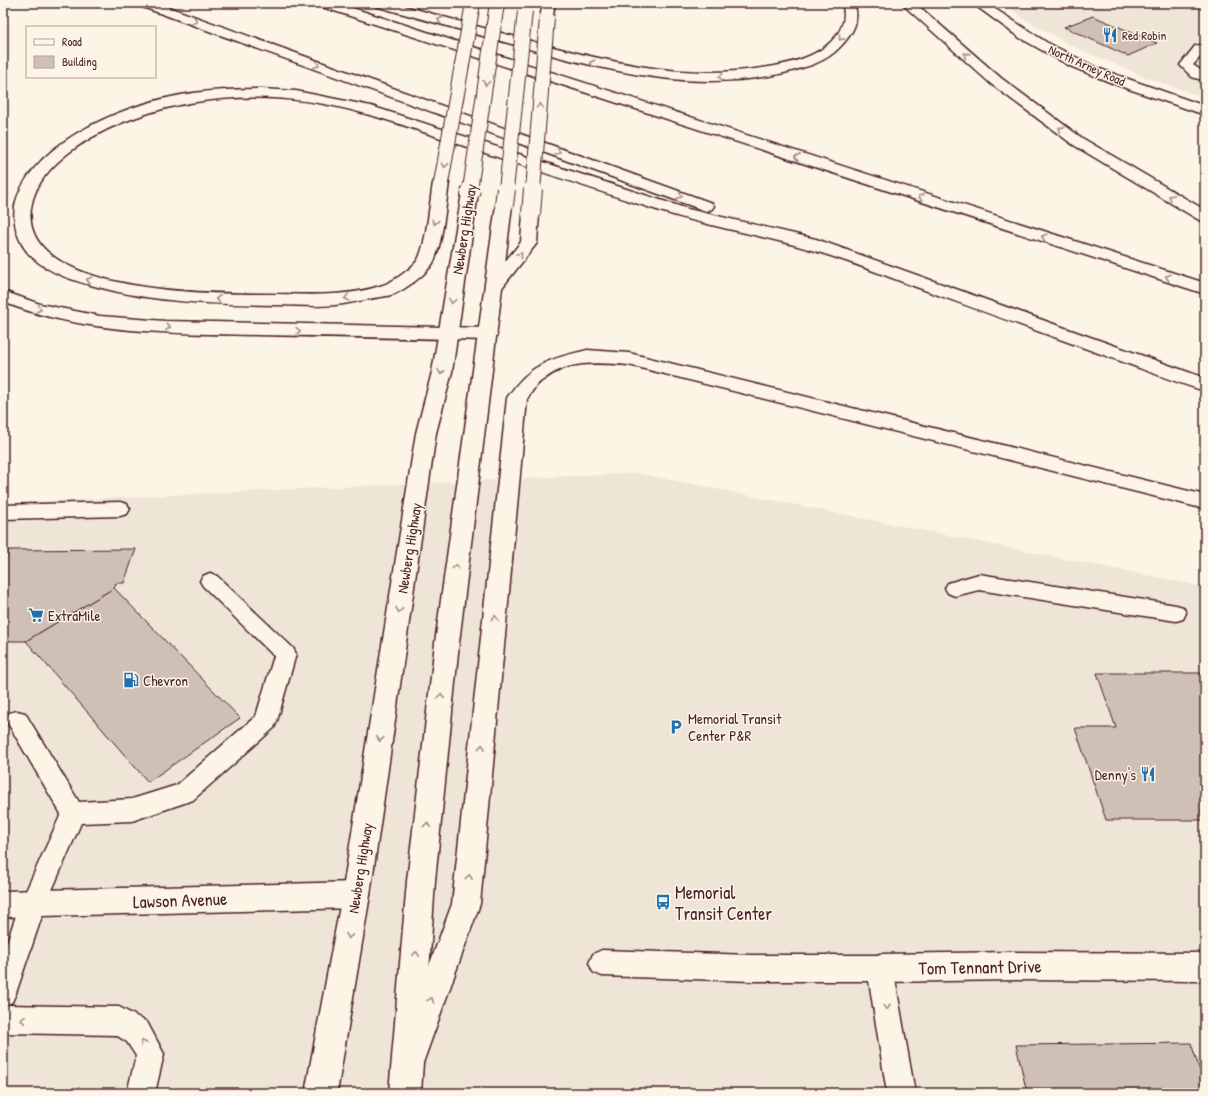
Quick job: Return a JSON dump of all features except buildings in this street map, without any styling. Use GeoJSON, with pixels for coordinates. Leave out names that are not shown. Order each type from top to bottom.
{"type":"FeatureCollection","features":[{"type":"Feature","properties":{"kind":"main road"},"geometry":{"type":"LineString","coordinates":[[145,3],[1205,385]]}},
{"type":"Feature","properties":{"kind":"main road"},"geometry":{"type":"LineString","coordinates":[[324,3],[1205,289]]}},
{"type":"Feature","properties":{"kind":"main road"},"geometry":{"type":"LineString","coordinates":[[380,3],[591,63],[630,71],[706,77],[760,73],[790,67],[831,50],[848,31],[852,20],[852,10],[848,3]]}},
{"type":"Feature","properties":{"kind":"main road"},"geometry":{"type":"LineString","coordinates":[[473,3],[441,183],[430,249],[426,263],[388,290],[335,300],[218,299],[159,295],[80,277],[57,266],[38,253],[29,239],[22,222],[23,204],[29,187],[40,171],[58,153],[86,134],[127,115],[160,105],[191,98],[228,94],[261,93],[296,95],[366,109],[682,213],[824,248]]}},
{"type":"Feature","properties":{"kind":"main road","name":"Newberg Highway"},"geometry":{"type":"LineString","coordinates":[[321,1093],[356,895],[426,433],[442,372],[470,193],[497,3]]}},
{"type":"Feature","properties":{"kind":"main road"},"geometry":{"type":"LineString","coordinates":[[907,3],[996,81],[1077,141],[1205,217]]}},
{"type":"Feature","properties":{"kind":"main road","name":"North Arney Road"},"geometry":{"type":"LineString","coordinates":[[978,3],[1005,24],[1050,49],[1109,77],[1205,111]]}},
{"type":"Feature","properties":{"kind":"main road"},"geometry":{"type":"LineString","coordinates":[[405,1093],[421,881],[446,651],[495,284],[525,7]]}},
{"type":"Feature","properties":{"kind":"main road"},"geometry":{"type":"LineString","coordinates":[[495,284],[529,243],[548,10]]}},
{"type":"Feature","properties":{"kind":"main road"},"geometry":{"type":"LineString","coordinates":[[3,296],[36,309],[100,321],[165,327],[488,334]]}},
{"type":"Feature","properties":{"kind":"main road"},"geometry":{"type":"LineString","coordinates":[[408,1063],[466,904],[517,398],[535,376],[559,362],[587,356],[629,360],[1205,502]]}},
{"type":"Feature","properties":{"kind":"main road","name":"Lawson Avenue"},"geometry":{"type":"LineString","coordinates":[[3,904],[356,895]]}},
{"type":"Feature","properties":{"kind":"main road","name":"Tom Tennant Drive"},"geometry":{"type":"LineString","coordinates":[[880,968],[1015,966],[1205,967]]}},
{"type":"Feature","properties":{"kind":"lane"},"geometry":{"type":"LineString","coordinates":[[1205,48],[1199,49],[1186,65],[1196,74],[1205,77]]}},
{"type":"Feature","properties":{"kind":"lane"},"geometry":{"type":"LineString","coordinates":[[3,512],[120,509]]}},
{"type":"Feature","properties":{"kind":"lane"},"geometry":{"type":"LineString","coordinates":[[73,813],[132,810],[185,792],[266,720],[285,654],[210,581]]}},
{"type":"Feature","properties":{"kind":"lane"},"geometry":{"type":"LineString","coordinates":[[955,588],[979,582],[1176,614]]}},
{"type":"Feature","properties":{"kind":"lane"},"geometry":{"type":"LineString","coordinates":[[17,720],[73,813]]}},
{"type":"Feature","properties":{"kind":"lane"},"geometry":{"type":"LineString","coordinates":[[3,993],[33,904],[73,813]]}},
{"type":"Feature","properties":{"kind":"lane"},"geometry":{"type":"LineString","coordinates":[[602,963],[751,968],[880,968],[901,1093]]}},
{"type":"Feature","properties":{"kind":"lane"},"geometry":{"type":"LineString","coordinates":[[3,1019],[120,1021],[137,1032],[150,1054],[141,1093]]}},
{"type":"Feature","properties":{"kind":"shaded area"},"geometry":{"type":"Polygon","coordinates":[[[1002,3],[1205,3],[1205,98],[1150,79],[1076,48],[1024,19],[1002,3]]]}},
{"type":"Feature","properties":{"kind":"shaded area"},"geometry":{"type":"Polygon","coordinates":[[[637,473],[1205,587],[1205,1093],[3,1093],[3,503],[637,473]]]}},
{"type":"Feature","properties":{"kind":"place","name":"Red Robin"},"geometry":{"type":"Point","coordinates":[1110,35]}},
{"type":"Feature","properties":{"kind":"place","name":"ExtraMile"},"geometry":{"type":"Point","coordinates":[36,615]}},
{"type":"Feature","properties":{"kind":"place","name":"Chevron"},"geometry":{"type":"Point","coordinates":[131,680]}},
{"type":"Feature","properties":{"kind":"place","name":"Memorial Transit Center P&R"},"geometry":{"type":"Point","coordinates":[676,727]}},
{"type":"Feature","properties":{"kind":"place","name":"Denny's"},"geometry":{"type":"Point","coordinates":[1148,774]}},
{"type":"Feature","properties":{"kind":"place","name":"Memorial Transit Center"},"geometry":{"type":"Point","coordinates":[663,902]}}]}
